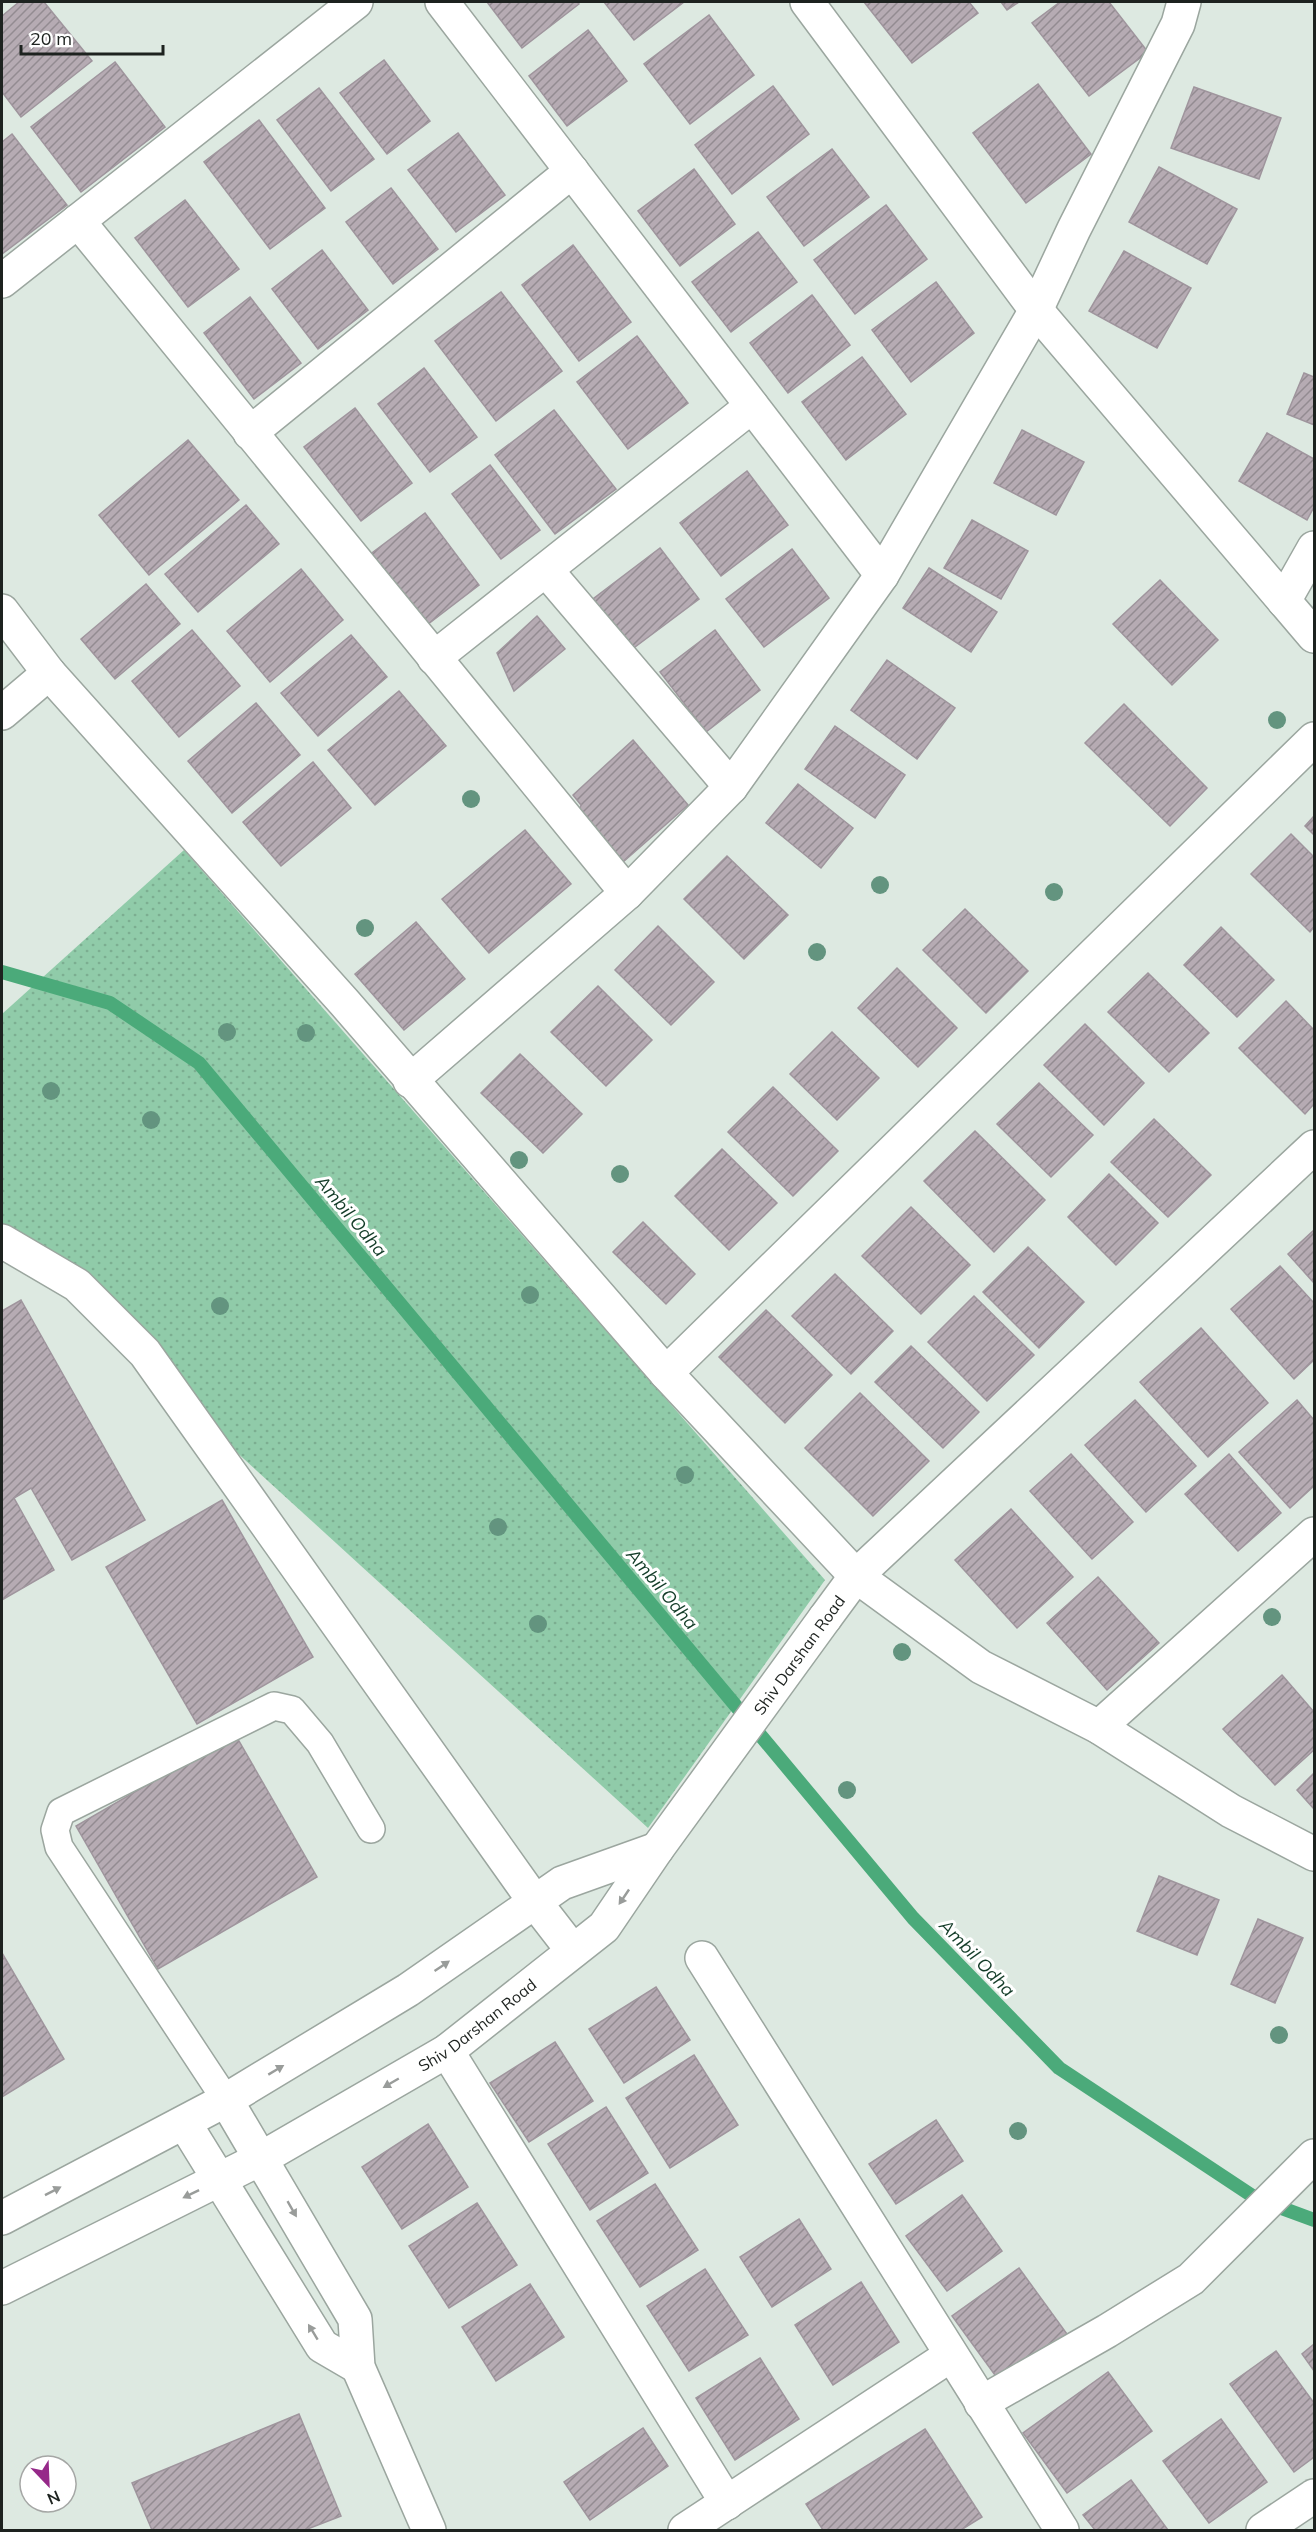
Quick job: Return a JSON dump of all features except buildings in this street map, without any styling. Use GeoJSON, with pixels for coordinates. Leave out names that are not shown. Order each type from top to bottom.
{"type":"FeatureCollection","features":[{"type":"Feature","properties":{"kind":"street"},"geometry":{"type":"LineString","coordinates":[[2,281],[356,2]]}},
{"type":"Feature","properties":{"kind":"street"},"geometry":{"type":"LineString","coordinates":[[442,2],[882,575]]}},
{"type":"Feature","properties":{"kind":"street"},"geometry":{"type":"LineString","coordinates":[[807,2],[1036,310],[1314,636]]}},
{"type":"Feature","properties":{"kind":"street"},"geometry":{"type":"LineString","coordinates":[[410,1081],[627,894],[731,787],[882,575],[1036,310],[1174,9]]}},
{"type":"Feature","properties":{"kind":"street"},"geometry":{"type":"LineString","coordinates":[[250,432],[572,171]]}},
{"type":"Feature","properties":{"kind":"street"},"geometry":{"type":"LineString","coordinates":[[78,221],[627,894]]}},
{"type":"Feature","properties":{"kind":"street"},"geometry":{"type":"LineString","coordinates":[[434,658],[752,406]]}},
{"type":"Feature","properties":{"kind":"street"},"geometry":{"type":"LineString","coordinates":[[1284,601],[1314,548]]}},
{"type":"Feature","properties":{"kind":"street"},"geometry":{"type":"LineString","coordinates":[[546,570],[731,787]]}},
{"type":"Feature","properties":{"kind":"street"},"geometry":{"type":"LineString","coordinates":[[2,611],[50,673],[344,1002],[410,1081],[666,1373],[856,1576],[981,1666],[1099,1727],[1231,1811],[1314,1854]]}},
{"type":"Feature","properties":{"kind":"street"},"geometry":{"type":"LineString","coordinates":[[2,713],[50,673]]}},
{"type":"Feature","properties":{"kind":"street"},"geometry":{"type":"LineString","coordinates":[[666,1373],[1314,739]]}},
{"type":"Feature","properties":{"kind":"street","name":"Shiv Darshan Road"},"geometry":{"type":"LineString","coordinates":[[2,2288],[262,2158],[447,2051],[604,1927],[657,1849],[856,1576],[1314,1147]]}},
{"type":"Feature","properties":{"kind":"street"},"geometry":{"type":"LineString","coordinates":[[2,1241],[77,1285],[145,1353],[535,1902],[573,1951]]}},
{"type":"Feature","properties":{"kind":"street"},"geometry":{"type":"LineString","coordinates":[[1099,1727],[1314,1534]]}},
{"type":"Feature","properties":{"kind":"street"},"geometry":{"type":"LineString","coordinates":[[2,2218],[185,2124],[226,2100],[408,1990],[562,1883],[657,1849]]}},
{"type":"Feature","properties":{"kind":"street"},"geometry":{"type":"LineString","coordinates":[[702,1958],[1062,2530]]}},
{"type":"Feature","properties":{"kind":"street"},"geometry":{"type":"LineString","coordinates":[[447,2051],[727,2503]]}},
{"type":"Feature","properties":{"kind":"street"},"geometry":{"type":"LineString","coordinates":[[226,2100],[355,2319],[358,2367],[429,2530]]}},
{"type":"Feature","properties":{"kind":"street"},"geometry":{"type":"LineString","coordinates":[[185,2124],[322,2346],[358,2367]]}},
{"type":"Feature","properties":{"kind":"street"},"geometry":{"type":"LineString","coordinates":[[981,2403],[1107,2331],[1191,2279],[1314,2156]]}},
{"type":"Feature","properties":{"kind":"street"},"geometry":{"type":"LineString","coordinates":[[685,2530],[951,2355]]}},
{"type":"Feature","properties":{"kind":"street"},"geometry":{"type":"LineString","coordinates":[[1263,2530],[1314,2496]]}},
{"type":"Feature","properties":{"kind":"lane"},"geometry":{"type":"LineString","coordinates":[[226,2100],[59,1847],[55,1830],[62,1812],[274,1706],[292,1710],[320,1743],[371,1829]]}},
{"type":"Feature","properties":{"kind":"green space"},"geometry":{"type":"Polygon","coordinates":[[[184,850],[825,1580],[648,1828],[2,1238],[2,1014],[184,850]]]}},
{"type":"Feature","properties":{"kind":"waterway","name":"Ambil Odha"},"geometry":{"type":"LineString","coordinates":[[2,972],[110,1003],[199,1063],[913,1918],[1059,2068],[1257,2199],[1314,2220]]}}]}
